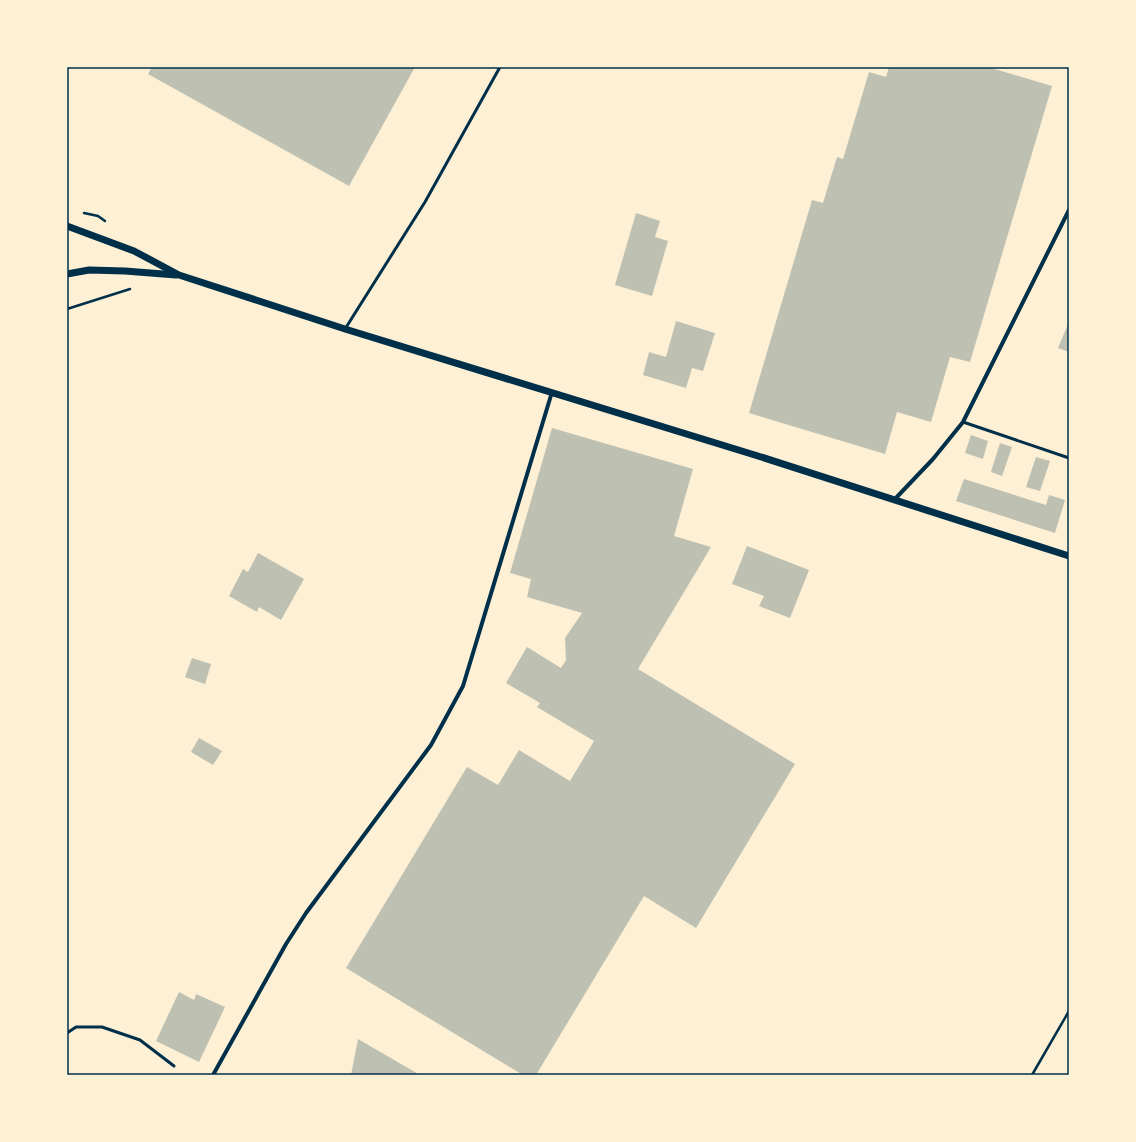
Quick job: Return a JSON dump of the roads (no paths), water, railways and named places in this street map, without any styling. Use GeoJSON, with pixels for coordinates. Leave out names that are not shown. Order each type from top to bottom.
{"type":"FeatureCollection","features":[{"type":"Feature","properties":{"kind":"street"},"geometry":{"type":"LineString","coordinates":[[893,500],[933,459],[963,422],[1069,210]]}},
{"type":"Feature","properties":{"kind":"street"},"geometry":{"type":"LineString","coordinates":[[67,226],[134,251],[179,275],[758,456],[1069,556]]}},
{"type":"Feature","properties":{"kind":"street"},"geometry":{"type":"LineString","coordinates":[[67,274],[89,270],[104,270],[179,275]]}},
{"type":"Feature","properties":{"kind":"street"},"geometry":{"type":"LineString","coordinates":[[213,1075],[286,944],[306,913],[431,745],[463,686],[552,392]]}},
{"type":"Feature","properties":{"kind":"lane"},"geometry":{"type":"LineString","coordinates":[[345,328],[425,202],[500,67]]}},
{"type":"Feature","properties":{"kind":"lane"},"geometry":{"type":"LineString","coordinates":[[963,422],[1069,458]]}},
{"type":"Feature","properties":{"kind":"lane"},"geometry":{"type":"LineString","coordinates":[[67,1033],[76,1027],[102,1027],[140,1040],[174,1066]]}}]}
